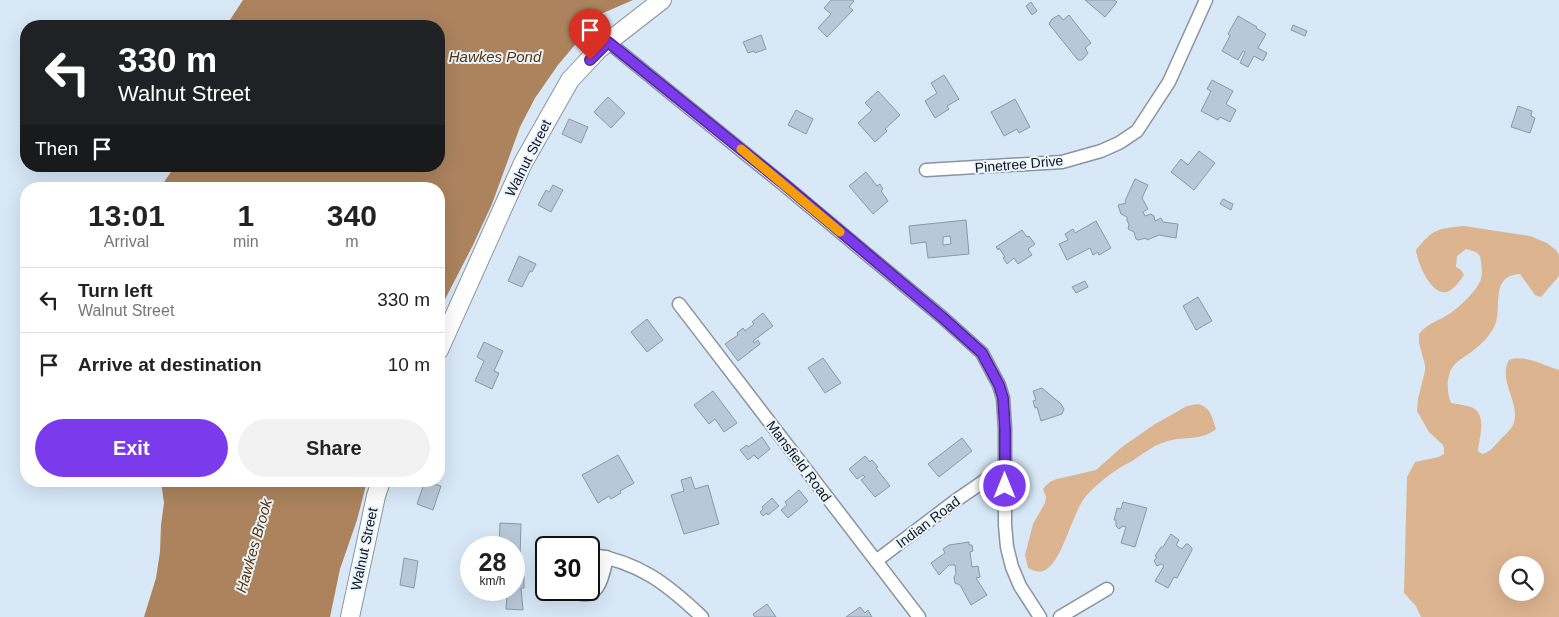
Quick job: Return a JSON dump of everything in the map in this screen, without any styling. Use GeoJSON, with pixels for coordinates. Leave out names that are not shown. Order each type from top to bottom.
{"type":"FeatureCollection","features":[{"type":"Feature","properties":{"kind":"main road","name":"Walnut Street"},"geometry":{"type":"LineString","coordinates":[[445,337],[523,163],[570,80],[608,42],[662,0]]}},
{"type":"Feature","properties":{"kind":"main road","name":"Walnut Street"},"geometry":{"type":"LineString","coordinates":[[350,617],[376,496],[380,487]]}},
{"type":"Feature","properties":{"kind":"street","name":"Pinetree Drive"},"geometry":{"type":"LineString","coordinates":[[926,170],[1062,162],[1101,151],[1119,143],[1137,131],[1169,82],[1206,0]]}},
{"type":"Feature","properties":{"kind":"street"},"geometry":{"type":"LineString","coordinates":[[608,42],[784,184],[982,353],[999,385],[1003,398],[1007,547],[1012,567],[1020,586],[1040,617]]}},
{"type":"Feature","properties":{"kind":"street","name":"Mansfield Road"},"geometry":{"type":"LineString","coordinates":[[679,304],[919,617]]}},
{"type":"Feature","properties":{"kind":"street","name":"Indian Road"},"geometry":{"type":"LineString","coordinates":[[876,561],[955,501],[1006,466]]}},
{"type":"Feature","properties":{"kind":"street"},"geometry":{"type":"LineString","coordinates":[[600,556],[637,568],[656,578],[674,590],[702,617]]}},
{"type":"Feature","properties":{"kind":"street"},"geometry":{"type":"LineString","coordinates":[[600,583],[603,578],[607,557]]}},
{"type":"Feature","properties":{"kind":"street"},"geometry":{"type":"LineString","coordinates":[[1060,617],[1107,589]]}},
{"type":"Feature","properties":{"kind":"shaded area"},"geometry":{"type":"Polygon","coordinates":[[[1464,226],[1530,236],[1547,243],[1559,255],[1559,276],[1541,297],[1535,295],[1520,274],[1510,276],[1504,281],[1500,288],[1498,313],[1493,329],[1481,344],[1453,367],[1449,377],[1448,393],[1451,403],[1471,407],[1479,415],[1481,427],[1478,451],[1482,454],[1492,449],[1513,425],[1515,417],[1513,401],[1506,376],[1509,360],[1528,359],[1559,370],[1559,617],[1421,617],[1416,606],[1404,593],[1407,477],[1415,462],[1439,457],[1444,454],[1443,445],[1429,432],[1417,411],[1425,371],[1419,334],[1428,326],[1449,314],[1465,300],[1476,289],[1482,273],[1480,256],[1476,252],[1466,249],[1457,256],[1456,267],[1464,275],[1452,289],[1447,292],[1441,292],[1430,284],[1422,270],[1416,250],[1427,237],[1442,229],[1464,226]]]}},
{"type":"Feature","properties":{"kind":"shaded area"},"geometry":{"type":"Polygon","coordinates":[[[1198,404],[1208,410],[1216,429],[1200,437],[1161,443],[1110,475],[1086,496],[1056,559],[1050,567],[1039,572],[1028,568],[1025,555],[1033,524],[1045,503],[1046,497],[1043,489],[1047,484],[1057,479],[1096,470],[1122,447],[1155,424],[1187,406],[1198,404]]]}},
{"type":"Feature","properties":{"kind":"water","name":"Hawkes Pond"},"geometry":{"type":"Polygon","coordinates":[[[243,0],[633,0],[601,14],[558,65],[535,98],[520,127],[492,204],[445,299],[445,182],[164,182],[171,172],[445,172],[445,20],[230,20],[243,0]]]}},
{"type":"Feature","properties":{"kind":"water","name":"Hawkes Brook"},"geometry":{"type":"Polygon","coordinates":[[[162,487],[365,487],[357,520],[340,569],[330,617],[144,617],[156,578],[164,503],[162,487]]]}},
{"type":"Feature","properties":{"kind":"building"},"geometry":{"type":"Polygon","coordinates":[[[831,0],[854,1],[849,7],[853,10],[827,37],[818,28],[831,14],[824,8],[831,0]]]}},
{"type":"Feature","properties":{"kind":"building"},"geometry":{"type":"Polygon","coordinates":[[[1085,0],[1114,0],[1117,2],[1105,17],[1085,0]]]}},
{"type":"Feature","properties":{"kind":"building"},"geometry":{"type":"Polygon","coordinates":[[[1031,2],[1037,11],[1032,15],[1026,6],[1031,2]]]}},
{"type":"Feature","properties":{"kind":"building"},"geometry":{"type":"Polygon","coordinates":[[[1059,15],[1063,20],[1069,15],[1091,43],[1085,48],[1088,53],[1082,60],[1078,60],[1049,24],[1052,19],[1059,15]]]}},
{"type":"Feature","properties":{"kind":"building"},"geometry":{"type":"Polygon","coordinates":[[[1238,16],[1266,34],[1258,48],[1267,53],[1263,61],[1254,56],[1248,67],[1240,63],[1245,52],[1243,51],[1238,60],[1222,51],[1230,36],[1228,34],[1238,16]]]}},
{"type":"Feature","properties":{"kind":"building"},"geometry":{"type":"Polygon","coordinates":[[[1293,25],[1307,31],[1305,36],[1291,30],[1293,25]]]}},
{"type":"Feature","properties":{"kind":"building"},"geometry":{"type":"Polygon","coordinates":[[[761,35],[766,49],[755,53],[754,51],[748,53],[743,42],[761,35]]]}},
{"type":"Feature","properties":{"kind":"building"},"geometry":{"type":"Polygon","coordinates":[[[944,75],[959,99],[947,106],[949,109],[935,118],[925,101],[937,93],[931,83],[944,75]]]}},
{"type":"Feature","properties":{"kind":"building"},"geometry":{"type":"Polygon","coordinates":[[[1212,80],[1233,91],[1226,104],[1236,110],[1230,122],[1220,117],[1218,120],[1201,111],[1211,91],[1207,89],[1212,80]]]}},
{"type":"Feature","properties":{"kind":"building"},"geometry":{"type":"Polygon","coordinates":[[[878,91],[900,115],[875,142],[858,123],[872,110],[865,103],[878,91]]]}},
{"type":"Feature","properties":{"kind":"building"},"geometry":{"type":"Polygon","coordinates":[[[608,97],[625,113],[611,128],[594,112],[608,97]]]}},
{"type":"Feature","properties":{"kind":"building"},"geometry":{"type":"Polygon","coordinates":[[[1015,99],[1030,127],[1019,133],[1017,129],[1004,136],[991,112],[1015,99]]]}},
{"type":"Feature","properties":{"kind":"building"},"geometry":{"type":"Polygon","coordinates":[[[1518,106],[1532,111],[1531,116],[1535,118],[1530,133],[1511,127],[1518,106]]]}},
{"type":"Feature","properties":{"kind":"building"},"geometry":{"type":"Polygon","coordinates":[[[796,110],[813,119],[806,134],[788,125],[796,110]]]}},
{"type":"Feature","properties":{"kind":"building"},"geometry":{"type":"Polygon","coordinates":[[[569,119],[588,127],[581,143],[562,134],[569,119]]]}},
{"type":"Feature","properties":{"kind":"building"},"geometry":{"type":"Polygon","coordinates":[[[1199,151],[1215,163],[1194,190],[1171,172],[1181,159],[1188,165],[1199,151]]]}},
{"type":"Feature","properties":{"kind":"building"},"geometry":{"type":"Polygon","coordinates":[[[866,172],[877,186],[880,184],[883,189],[881,191],[888,201],[873,214],[849,186],[866,172]]]}},
{"type":"Feature","properties":{"kind":"building"},"geometry":{"type":"Polygon","coordinates":[[[1135,179],[1148,185],[1142,198],[1148,209],[1143,212],[1145,216],[1151,214],[1154,216],[1155,221],[1161,218],[1163,222],[1178,224],[1176,238],[1159,235],[1147,240],[1146,238],[1138,240],[1134,232],[1128,229],[1127,217],[1121,214],[1118,205],[1126,203],[1125,201],[1135,179]]]}},
{"type":"Feature","properties":{"kind":"building"},"geometry":{"type":"Polygon","coordinates":[[[553,185],[563,190],[551,212],[538,205],[546,190],[549,192],[553,185]]]}},
{"type":"Feature","properties":{"kind":"building"},"geometry":{"type":"Polygon","coordinates":[[[1223,199],[1233,204],[1231,210],[1220,204],[1223,199]]]}},
{"type":"Feature","properties":{"kind":"building"},"geometry":{"type":"Polygon","coordinates":[[[966,220],[969,254],[928,258],[926,242],[911,244],[909,226],[966,220]],[[950,236],[943,237],[943,245],[951,244],[950,236]]]}},
{"type":"Feature","properties":{"kind":"building"},"geometry":{"type":"Polygon","coordinates":[[[1096,221],[1111,248],[1099,255],[1098,252],[1093,255],[1090,248],[1067,260],[1059,244],[1068,240],[1065,234],[1073,229],[1075,233],[1096,221]]]}},
{"type":"Feature","properties":{"kind":"building"},"geometry":{"type":"Polygon","coordinates":[[[1022,230],[1035,244],[1028,249],[1032,255],[1018,264],[1014,258],[1007,264],[1003,258],[1005,257],[999,248],[998,250],[996,247],[1022,230]]]}},
{"type":"Feature","properties":{"kind":"building"},"geometry":{"type":"Polygon","coordinates":[[[519,256],[536,264],[522,287],[508,281],[519,256]]]}},
{"type":"Feature","properties":{"kind":"building"},"geometry":{"type":"Polygon","coordinates":[[[1085,281],[1088,287],[1076,293],[1072,287],[1085,281]]]}},
{"type":"Feature","properties":{"kind":"building"},"geometry":{"type":"Polygon","coordinates":[[[1198,297],[1212,321],[1196,330],[1183,306],[1198,297]]]}},
{"type":"Feature","properties":{"kind":"building"},"geometry":{"type":"Polygon","coordinates":[[[763,313],[773,326],[753,341],[754,343],[758,340],[760,344],[738,361],[725,344],[738,335],[737,333],[743,328],[745,331],[754,324],[752,322],[763,313]]]}},
{"type":"Feature","properties":{"kind":"building"},"geometry":{"type":"Polygon","coordinates":[[[647,319],[663,340],[647,352],[631,332],[647,319]]]}},
{"type":"Feature","properties":{"kind":"building"},"geometry":{"type":"Polygon","coordinates":[[[484,342],[503,351],[494,371],[499,373],[492,389],[475,381],[484,361],[477,357],[484,342]]]}},
{"type":"Feature","properties":{"kind":"building"},"geometry":{"type":"Polygon","coordinates":[[[823,358],[841,383],[825,393],[808,368],[823,358]]]}},
{"type":"Feature","properties":{"kind":"building"},"geometry":{"type":"Polygon","coordinates":[[[1042,388],[1061,404],[1064,409],[1062,414],[1041,421],[1033,401],[1036,400],[1033,391],[1042,388]]]}},
{"type":"Feature","properties":{"kind":"building"},"geometry":{"type":"Polygon","coordinates":[[[713,391],[737,423],[724,432],[715,419],[709,424],[694,405],[713,391]]]}},
{"type":"Feature","properties":{"kind":"building"},"geometry":{"type":"Polygon","coordinates":[[[762,437],[770,449],[758,459],[754,455],[748,460],[740,450],[762,437]]]}},
{"type":"Feature","properties":{"kind":"building"},"geometry":{"type":"Polygon","coordinates":[[[962,438],[972,451],[939,477],[928,464],[962,438]]]}},
{"type":"Feature","properties":{"kind":"building"},"geometry":{"type":"Polygon","coordinates":[[[618,455],[634,483],[611,499],[609,496],[598,503],[582,475],[618,455]]]}},
{"type":"Feature","properties":{"kind":"building"},"geometry":{"type":"Polygon","coordinates":[[[865,456],[878,467],[876,468],[890,486],[875,497],[861,480],[865,477],[863,475],[857,479],[849,469],[865,456]]]}},
{"type":"Feature","properties":{"kind":"building"},"geometry":{"type":"Polygon","coordinates":[[[691,477],[695,489],[708,485],[719,524],[684,534],[671,495],[684,491],[681,480],[691,477]]]}},
{"type":"Feature","properties":{"kind":"building"},"geometry":{"type":"Polygon","coordinates":[[[423,487],[441,487],[433,510],[417,504],[423,487]]]}},
{"type":"Feature","properties":{"kind":"building"},"geometry":{"type":"Polygon","coordinates":[[[799,490],[808,501],[788,518],[781,510],[787,505],[785,502],[799,490]]]}},
{"type":"Feature","properties":{"kind":"building"},"geometry":{"type":"Polygon","coordinates":[[[772,498],[779,506],[768,515],[767,513],[763,516],[760,512],[763,509],[762,507],[772,498]]]}},
{"type":"Feature","properties":{"kind":"building"},"geometry":{"type":"Polygon","coordinates":[[[1123,502],[1147,508],[1135,547],[1121,543],[1126,527],[1123,526],[1119,529],[1116,526],[1116,520],[1114,520],[1117,508],[1121,509],[1123,502]]]}},
{"type":"Feature","properties":{"kind":"building"},"geometry":{"type":"Polygon","coordinates":[[[500,523],[521,524],[521,536],[499,536],[500,523]]]}},
{"type":"Feature","properties":{"kind":"building"},"geometry":{"type":"Polygon","coordinates":[[[1171,534],[1179,540],[1176,545],[1182,549],[1188,544],[1192,550],[1177,578],[1174,577],[1168,588],[1155,581],[1164,566],[1161,564],[1157,566],[1154,561],[1157,557],[1155,556],[1171,534]]]}},
{"type":"Feature","properties":{"kind":"building"},"geometry":{"type":"Polygon","coordinates":[[[969,542],[969,545],[972,545],[973,551],[970,552],[972,567],[978,566],[980,577],[976,578],[987,595],[971,605],[960,585],[955,583],[955,565],[949,565],[939,575],[931,563],[945,553],[943,549],[949,545],[969,542]]]}},
{"type":"Feature","properties":{"kind":"building"},"geometry":{"type":"Polygon","coordinates":[[[404,558],[418,561],[414,588],[400,585],[404,558]]]}},
{"type":"Feature","properties":{"kind":"building"},"geometry":{"type":"Polygon","coordinates":[[[507,601],[522,601],[523,610],[506,609],[507,601]]]}},
{"type":"Feature","properties":{"kind":"building"},"geometry":{"type":"Polygon","coordinates":[[[767,604],[776,617],[755,617],[753,614],[767,604]]]}},
{"type":"Feature","properties":{"kind":"building"},"geometry":{"type":"Polygon","coordinates":[[[860,607],[865,613],[868,610],[872,617],[846,617],[860,607]]]}},
{"type":"Feature","properties":{"kind":"slow traffic"},"geometry":{"type":"LineString","coordinates":[[741,149],[840,232]]}},
{"type":"Feature","properties":{"kind":"route"},"geometry":{"type":"LineString","coordinates":[[590,60],[608,42],[784,184],[982,353],[999,385],[1003,398],[1005,486]]}}]}
